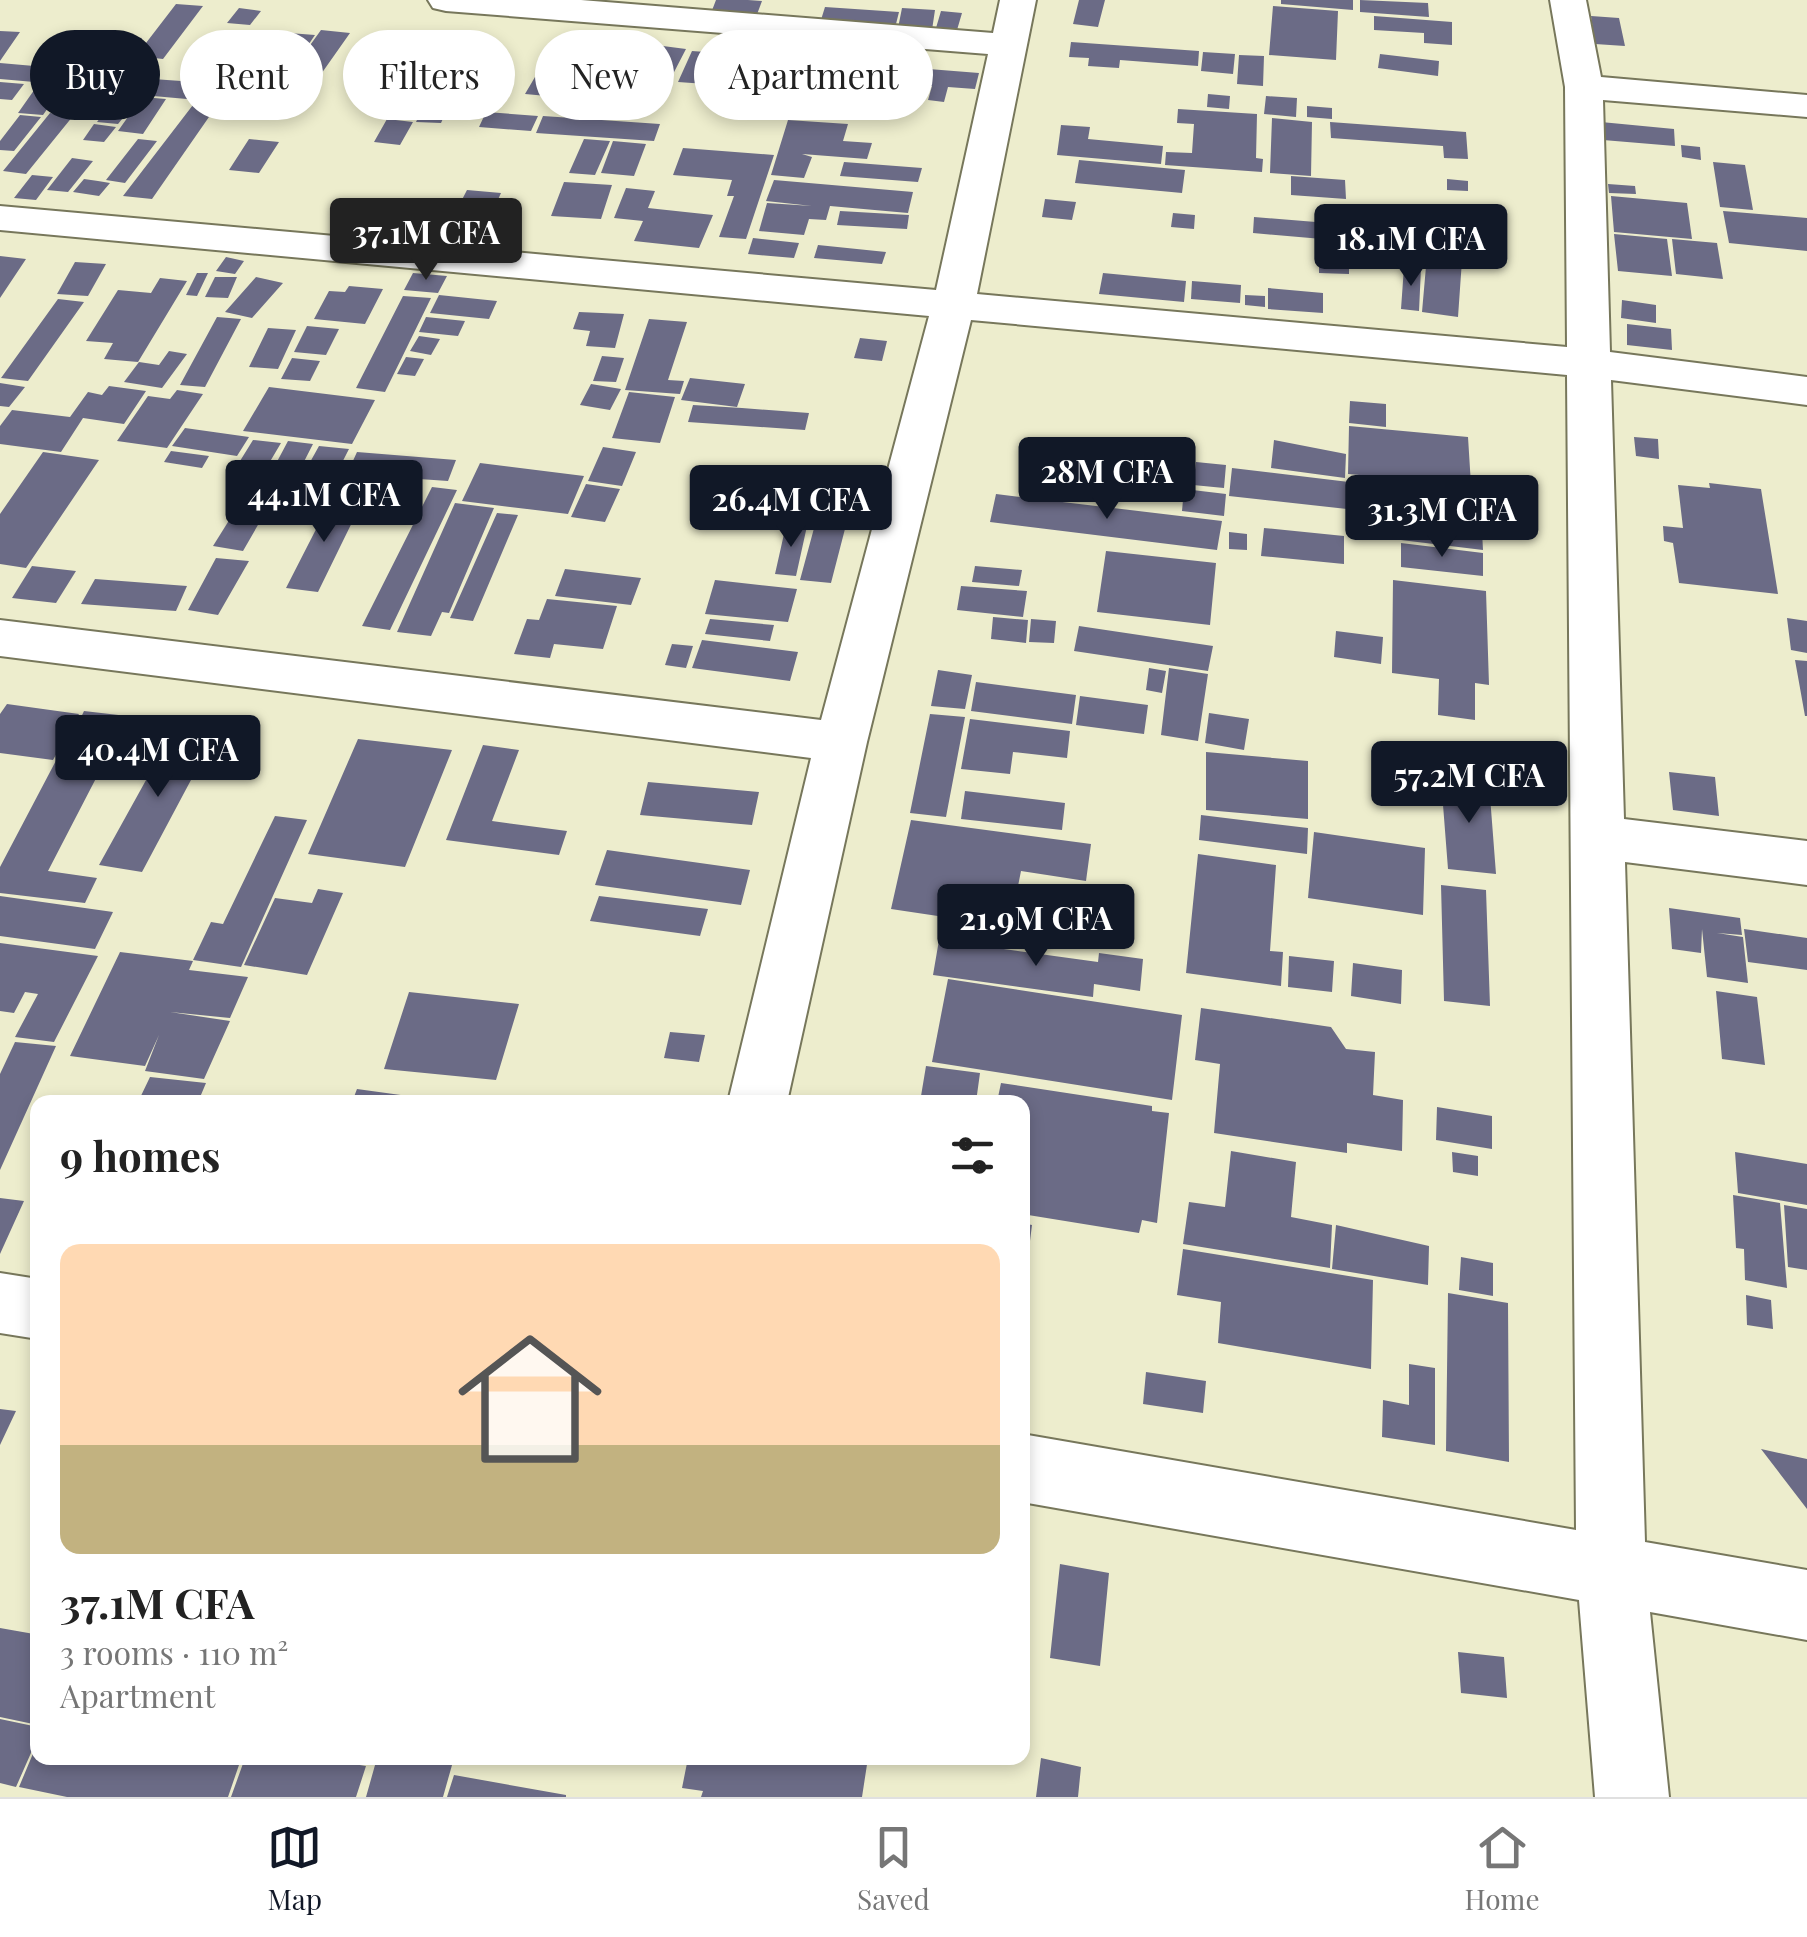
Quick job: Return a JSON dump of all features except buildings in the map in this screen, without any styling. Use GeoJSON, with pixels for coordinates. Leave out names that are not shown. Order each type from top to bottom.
{"type":"FeatureCollection","features":[{"type":"Feature","properties":{"kind":"street"},"geometry":{"type":"LineString","coordinates":[[446,0],[1014,23],[954,302],[841,742],[760,1095]]}},
{"type":"Feature","properties":{"kind":"street"},"geometry":{"type":"LineString","coordinates":[[1568,0],[1584,86],[1611,1570],[1632,1797]]}},
{"type":"Feature","properties":{"kind":"street"},"geometry":{"type":"LineString","coordinates":[[1584,86],[1807,106]]}},
{"type":"Feature","properties":{"kind":"street"},"geometry":{"type":"LineString","coordinates":[[0,218],[451,262],[954,302],[1587,363],[1807,391]]}},
{"type":"Feature","properties":{"kind":"street"},"geometry":{"type":"LineString","coordinates":[[0,638],[841,742]]}},
{"type":"Feature","properties":{"kind":"street"},"geometry":{"type":"LineString","coordinates":[[1598,837],[1807,863]]}},
{"type":"Feature","properties":{"kind":"street"},"geometry":{"type":"LineString","coordinates":[[0,1303],[30,1308]]}},
{"type":"Feature","properties":{"kind":"street"},"geometry":{"type":"LineString","coordinates":[[1030,1469],[1807,1605]]}}]}
